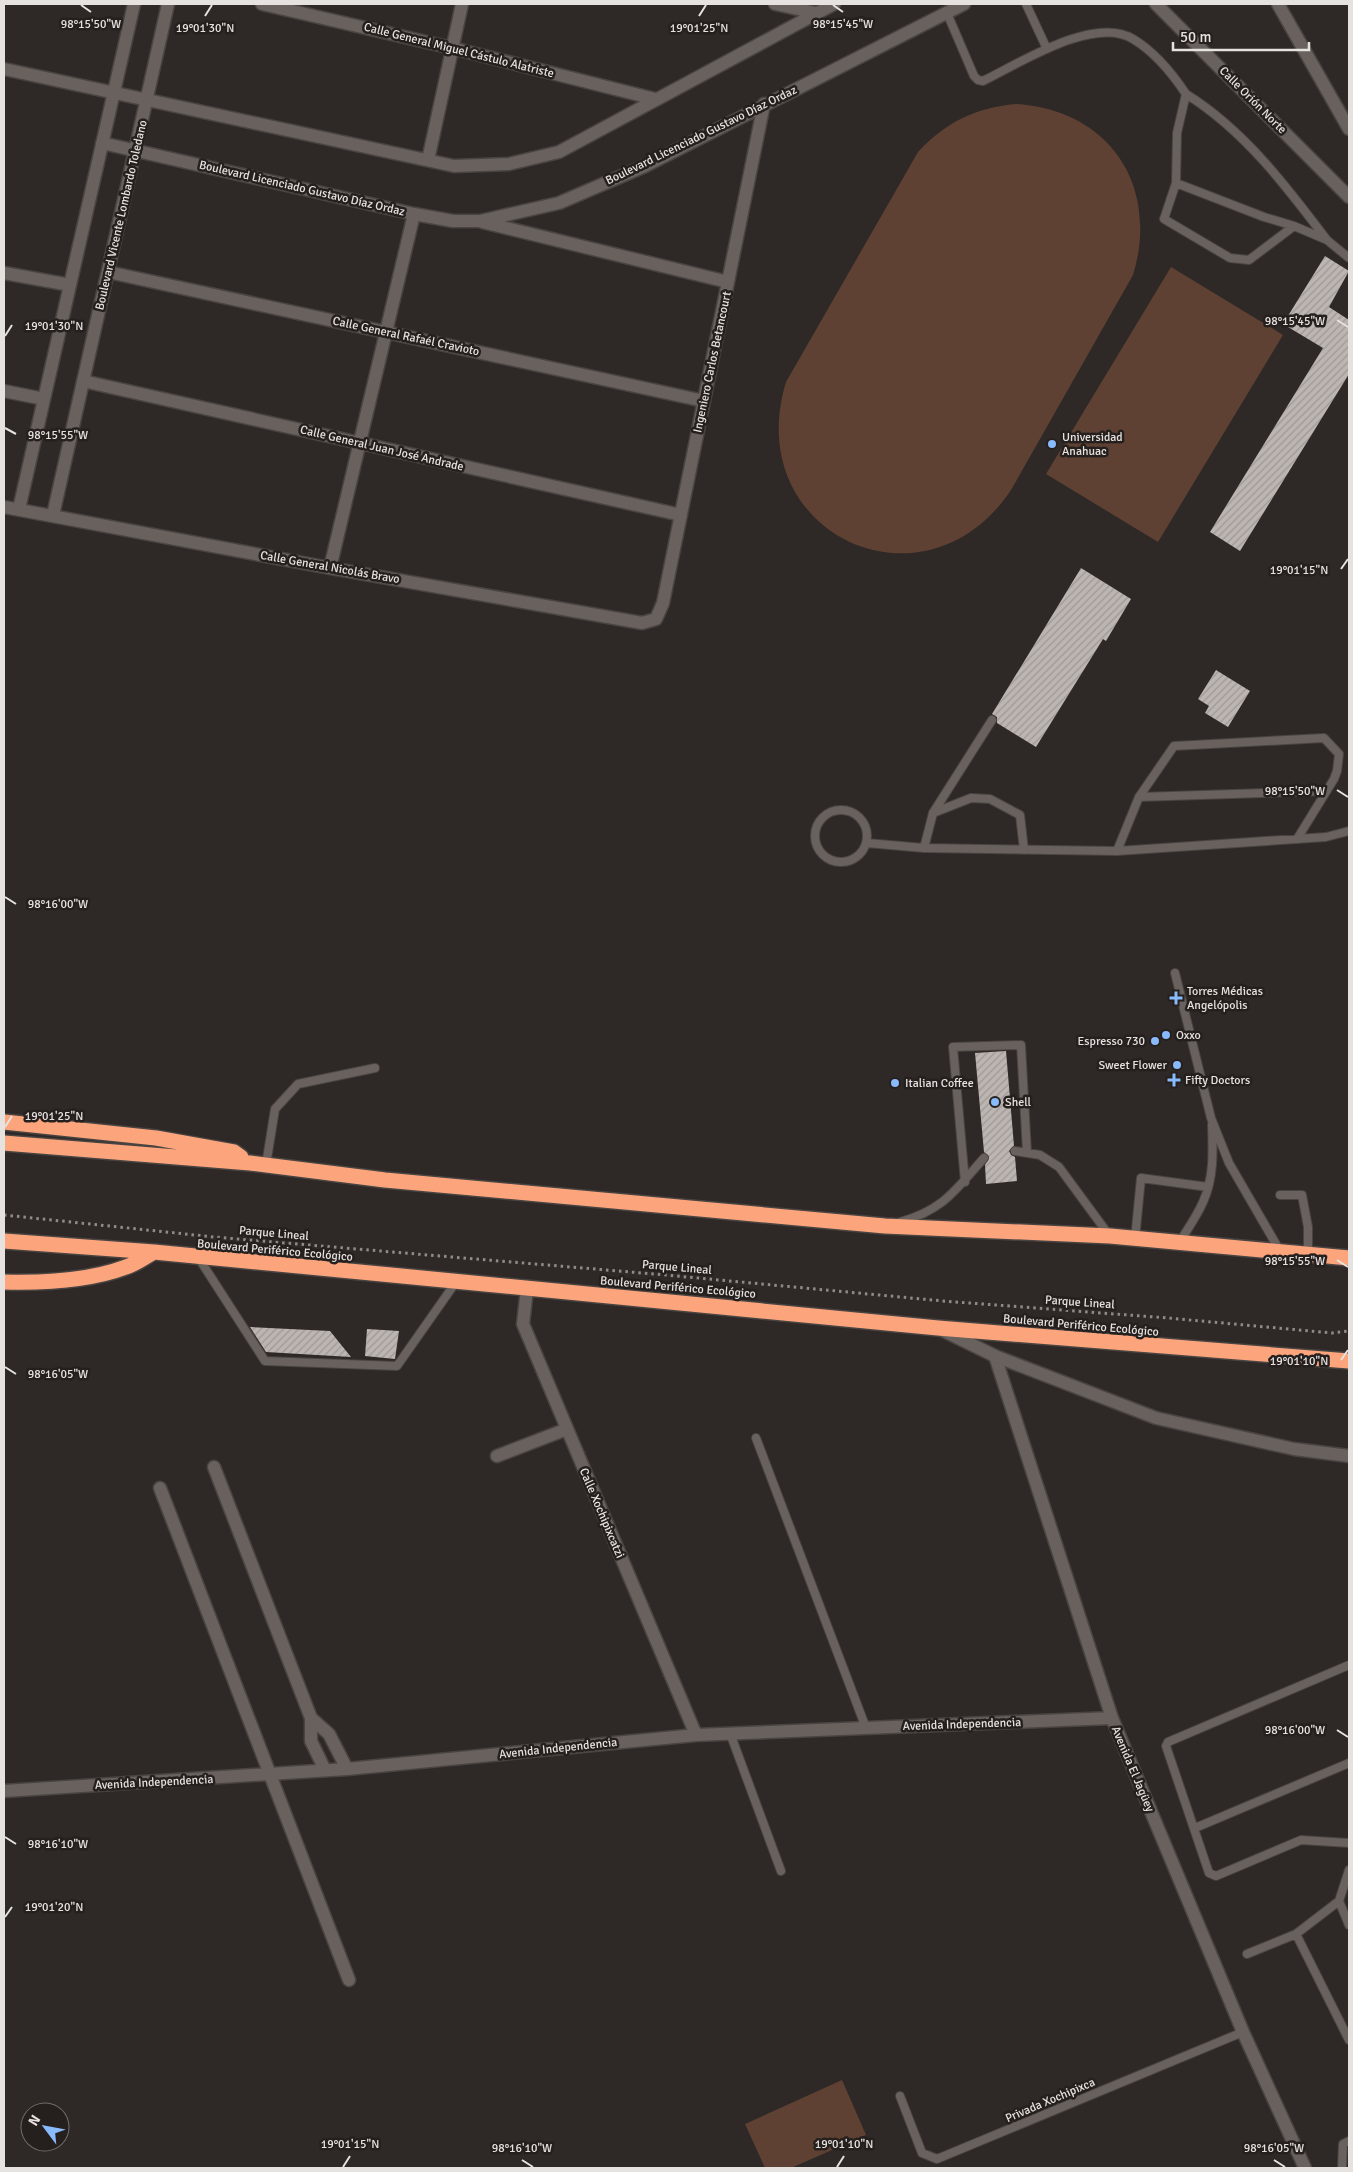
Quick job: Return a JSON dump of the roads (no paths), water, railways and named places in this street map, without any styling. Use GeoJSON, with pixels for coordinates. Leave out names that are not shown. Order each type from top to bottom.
{"type":"FeatureCollection","features":[{"type":"Feature","properties":{"kind":"highway"},"geometry":{"type":"LineString","coordinates":[[4,1122],[95,1130],[186,1142],[234,1152],[258,1164]]}},
{"type":"Feature","properties":{"kind":"highway"},"geometry":{"type":"LineString","coordinates":[[4,1143],[258,1164],[395,1181],[885,1226],[1110,1236],[1349,1258]]}},
{"type":"Feature","properties":{"kind":"highway","name":"Boulevard Periférico Ecológico"},"geometry":{"type":"LineString","coordinates":[[4,1241],[154,1252],[938,1328],[1349,1361]]}},
{"type":"Feature","properties":{"kind":"highway"},"geometry":{"type":"LineString","coordinates":[[4,1282],[55,1280],[102,1273],[127,1267],[154,1252]]}},
{"type":"Feature","properties":{"kind":"street"},"geometry":{"type":"LineString","coordinates":[[19,509],[134,4]]}},
{"type":"Feature","properties":{"kind":"street","name":"Boulevard Vicente Lombardo Toledano"},"geometry":{"type":"LineString","coordinates":[[53,515],[168,4]]}},
{"type":"Feature","properties":{"kind":"street","name":"Calle General Miguel Cástulo Alatriste"},"geometry":{"type":"LineString","coordinates":[[262,4],[452,48],[655,99]]}},
{"type":"Feature","properties":{"kind":"street"},"geometry":{"type":"LineString","coordinates":[[428,160],[462,4]]}},
{"type":"Feature","properties":{"kind":"street"},"geometry":{"type":"LineString","coordinates":[[775,4],[816,13]]}},
{"type":"Feature","properties":{"kind":"street"},"geometry":{"type":"LineString","coordinates":[[4,68],[114,94],[454,166],[510,164],[559,152],[834,4]]}},
{"type":"Feature","properties":{"kind":"street","name":"Boulevard Licenciado Gustavo Díaz Ordaz"},"geometry":{"type":"LineString","coordinates":[[102,143],[414,214],[453,221],[480,221],[559,203],[645,166],[964,4]]}},
{"type":"Feature","properties":{"kind":"street","name":"Calle Orión Norte"},"geometry":{"type":"LineString","coordinates":[[1156,4],[1349,197]]}},
{"type":"Feature","properties":{"kind":"street"},"geometry":{"type":"LineString","coordinates":[[1278,4],[1349,129]]}},
{"type":"Feature","properties":{"kind":"street","name":"Ingeniero Carlos Betancourt"},"geometry":{"type":"LineString","coordinates":[[656,618],[663,603],[764,104]]}},
{"type":"Feature","properties":{"kind":"street"},"geometry":{"type":"LineString","coordinates":[[330,568],[414,214]]}},
{"type":"Feature","properties":{"kind":"street"},"geometry":{"type":"LineString","coordinates":[[480,221],[728,282]]}},
{"type":"Feature","properties":{"kind":"street","name":"Calle General Rafaél Cravioto"},"geometry":{"type":"LineString","coordinates":[[108,272],[704,400]]}},
{"type":"Feature","properties":{"kind":"street"},"geometry":{"type":"LineString","coordinates":[[4,273],[70,285]]}},
{"type":"Feature","properties":{"kind":"street","name":"Calle General Juan José Andrade"},"geometry":{"type":"LineString","coordinates":[[83,382],[680,515]]}},
{"type":"Feature","properties":{"kind":"street"},"geometry":{"type":"LineString","coordinates":[[4,391],[44,399]]}},
{"type":"Feature","properties":{"kind":"street","name":"Calle General Nicolás Bravo"},"geometry":{"type":"LineString","coordinates":[[4,507],[330,568],[642,623],[656,618]]}},
{"type":"Feature","properties":{"kind":"street","name":"Calle Xochipixcatzi"},"geometry":{"type":"LineString","coordinates":[[527,1289],[523,1324],[696,1735]]}},
{"type":"Feature","properties":{"kind":"street"},"geometry":{"type":"LineString","coordinates":[[938,1328],[995,1356],[1156,1418],[1294,1449],[1349,1456]]}},
{"type":"Feature","properties":{"kind":"street","name":"Avenida El Jagüey"},"geometry":{"type":"LineString","coordinates":[[995,1356],[1112,1718],[1243,2032],[1305,2168]]}},
{"type":"Feature","properties":{"kind":"street"},"geometry":{"type":"LineString","coordinates":[[497,1456],[567,1429]]}},
{"type":"Feature","properties":{"kind":"street"},"geometry":{"type":"LineString","coordinates":[[214,1468],[311,1718],[311,1742],[325,1770]]}},
{"type":"Feature","properties":{"kind":"street"},"geometry":{"type":"LineString","coordinates":[[160,1488],[349,1980]]}},
{"type":"Feature","properties":{"kind":"street"},"geometry":{"type":"LineString","coordinates":[[311,1718],[329,1734],[347,1769]]}},
{"type":"Feature","properties":{"kind":"street","name":"Avenida Independencia"},"geometry":{"type":"LineString","coordinates":[[4,1791],[347,1769],[696,1735],[1112,1718]]}},
{"type":"Feature","properties":{"kind":"lane"},"geometry":{"type":"LineString","coordinates":[[1026,4],[1047,49]]}},
{"type":"Feature","properties":{"kind":"lane"},"geometry":{"type":"LineString","coordinates":[[947,12],[974,76],[978,80],[983,81],[1071,39],[1101,31],[1132,38],[1168,68],[1186,94],[1208,107],[1278,175],[1327,240],[1349,258]]}},
{"type":"Feature","properties":{"kind":"lane"},"geometry":{"type":"LineString","coordinates":[[1186,94],[1178,133],[1176,183],[1164,219],[1230,258],[1249,260],[1294,226]]}},
{"type":"Feature","properties":{"kind":"lane"},"geometry":{"type":"LineString","coordinates":[[1176,183],[1327,240]]}},
{"type":"Feature","properties":{"kind":"lane"},"geometry":{"type":"LineString","coordinates":[[924,848],[933,814],[992,720]]}},
{"type":"Feature","properties":{"kind":"lane"},"geometry":{"type":"LineString","coordinates":[[1117,851],[1139,797],[1174,746],[1324,738],[1339,754],[1337,771],[1297,839]]}},
{"type":"Feature","properties":{"kind":"lane"},"geometry":{"type":"LineString","coordinates":[[1139,797],[1326,791]]}},
{"type":"Feature","properties":{"kind":"lane"},"geometry":{"type":"LineString","coordinates":[[933,814],[971,798],[990,799],[1020,815],[1024,850]]}},
{"type":"Feature","properties":{"kind":"lane"},"geometry":{"type":"LineString","coordinates":[[842,810],[857,815],[866,829],[867,843],[855,858],[839,863],[824,857],[815,843],[816,827],[826,814],[842,810]]}},
{"type":"Feature","properties":{"kind":"lane"},"geometry":{"type":"LineString","coordinates":[[867,843],[924,848],[1117,851],[1297,839],[1349,832]]}},
{"type":"Feature","properties":{"kind":"lane"},"geometry":{"type":"LineString","coordinates":[[1175,973],[1211,1118],[1229,1163],[1280,1251]]}},
{"type":"Feature","properties":{"kind":"lane"},"geometry":{"type":"LineString","coordinates":[[965,1182],[953,1047],[1021,1045],[1027,1152]]}},
{"type":"Feature","properties":{"kind":"lane"},"geometry":{"type":"LineString","coordinates":[[258,1164],[275,1109],[298,1084],[375,1068]]}},
{"type":"Feature","properties":{"kind":"lane"},"geometry":{"type":"LineString","coordinates":[[1179,1243],[1203,1202],[1208,1187],[1213,1162],[1211,1118]]}},
{"type":"Feature","properties":{"kind":"lane"},"geometry":{"type":"LineString","coordinates":[[1015,1151],[1040,1155],[1059,1167],[1110,1236]]}},
{"type":"Feature","properties":{"kind":"lane"},"geometry":{"type":"LineString","coordinates":[[885,1226],[911,1219],[927,1212],[955,1193],[984,1158]]}},
{"type":"Feature","properties":{"kind":"lane"},"geometry":{"type":"LineString","coordinates":[[1135,1239],[1141,1178],[1208,1187]]}},
{"type":"Feature","properties":{"kind":"lane"},"geometry":{"type":"LineString","coordinates":[[1280,1195],[1302,1195],[1308,1227],[1308,1253]]}},
{"type":"Feature","properties":{"kind":"lane"},"geometry":{"type":"LineString","coordinates":[[198,1257],[265,1361],[397,1366],[456,1282]]}},
{"type":"Feature","properties":{"kind":"lane"},"geometry":{"type":"LineString","coordinates":[[756,1438],[866,1728]]}},
{"type":"Feature","properties":{"kind":"lane"},"geometry":{"type":"LineString","coordinates":[[1349,1667],[1168,1742],[1166,1746],[1209,1873],[1216,1876],[1301,1840],[1349,1844]]}},
{"type":"Feature","properties":{"kind":"lane"},"geometry":{"type":"LineString","coordinates":[[730,1733],[781,1870]]}},
{"type":"Feature","properties":{"kind":"lane"},"geometry":{"type":"LineString","coordinates":[[1194,1828],[1349,1763]]}},
{"type":"Feature","properties":{"kind":"lane"},"geometry":{"type":"LineString","coordinates":[[1247,1954],[1296,1934],[1339,1901],[1349,1870]]}},
{"type":"Feature","properties":{"kind":"lane"},"geometry":{"type":"LineString","coordinates":[[1339,1901],[1349,1925]]}},
{"type":"Feature","properties":{"kind":"lane"},"geometry":{"type":"LineString","coordinates":[[1296,1934],[1349,2040]]}},
{"type":"Feature","properties":{"kind":"lane","name":"Privada Xochipixca"},"geometry":{"type":"LineString","coordinates":[[900,2096],[922,2153],[938,2159],[1243,2032]]}},
{"type":"Feature","properties":{"kind":"lane"},"geometry":{"type":"LineString","coordinates":[[1342,2168],[1343,2144],[1349,2141]]}},
{"type":"Feature","properties":{"kind":"place","name":"Universidad Anahuac"},"geometry":{"type":"Point","coordinates":[1052,444]}},
{"type":"Feature","properties":{"kind":"place","name":"Torres Médicas Angelópolis"},"geometry":{"type":"Point","coordinates":[1176,998]}},
{"type":"Feature","properties":{"kind":"place","name":"Oxxo"},"geometry":{"type":"Point","coordinates":[1166,1035]}},
{"type":"Feature","properties":{"kind":"place","name":"Espresso 730"},"geometry":{"type":"Point","coordinates":[1155,1041]}},
{"type":"Feature","properties":{"kind":"place","name":"Sweet Flower"},"geometry":{"type":"Point","coordinates":[1177,1065]}},
{"type":"Feature","properties":{"kind":"place","name":"Fifty Doctors"},"geometry":{"type":"Point","coordinates":[1174,1080]}},
{"type":"Feature","properties":{"kind":"place","name":"Italian Coffee"},"geometry":{"type":"Point","coordinates":[895,1083]}},
{"type":"Feature","properties":{"kind":"place","name":"Shell"},"geometry":{"type":"Point","coordinates":[995,1102]}}]}
